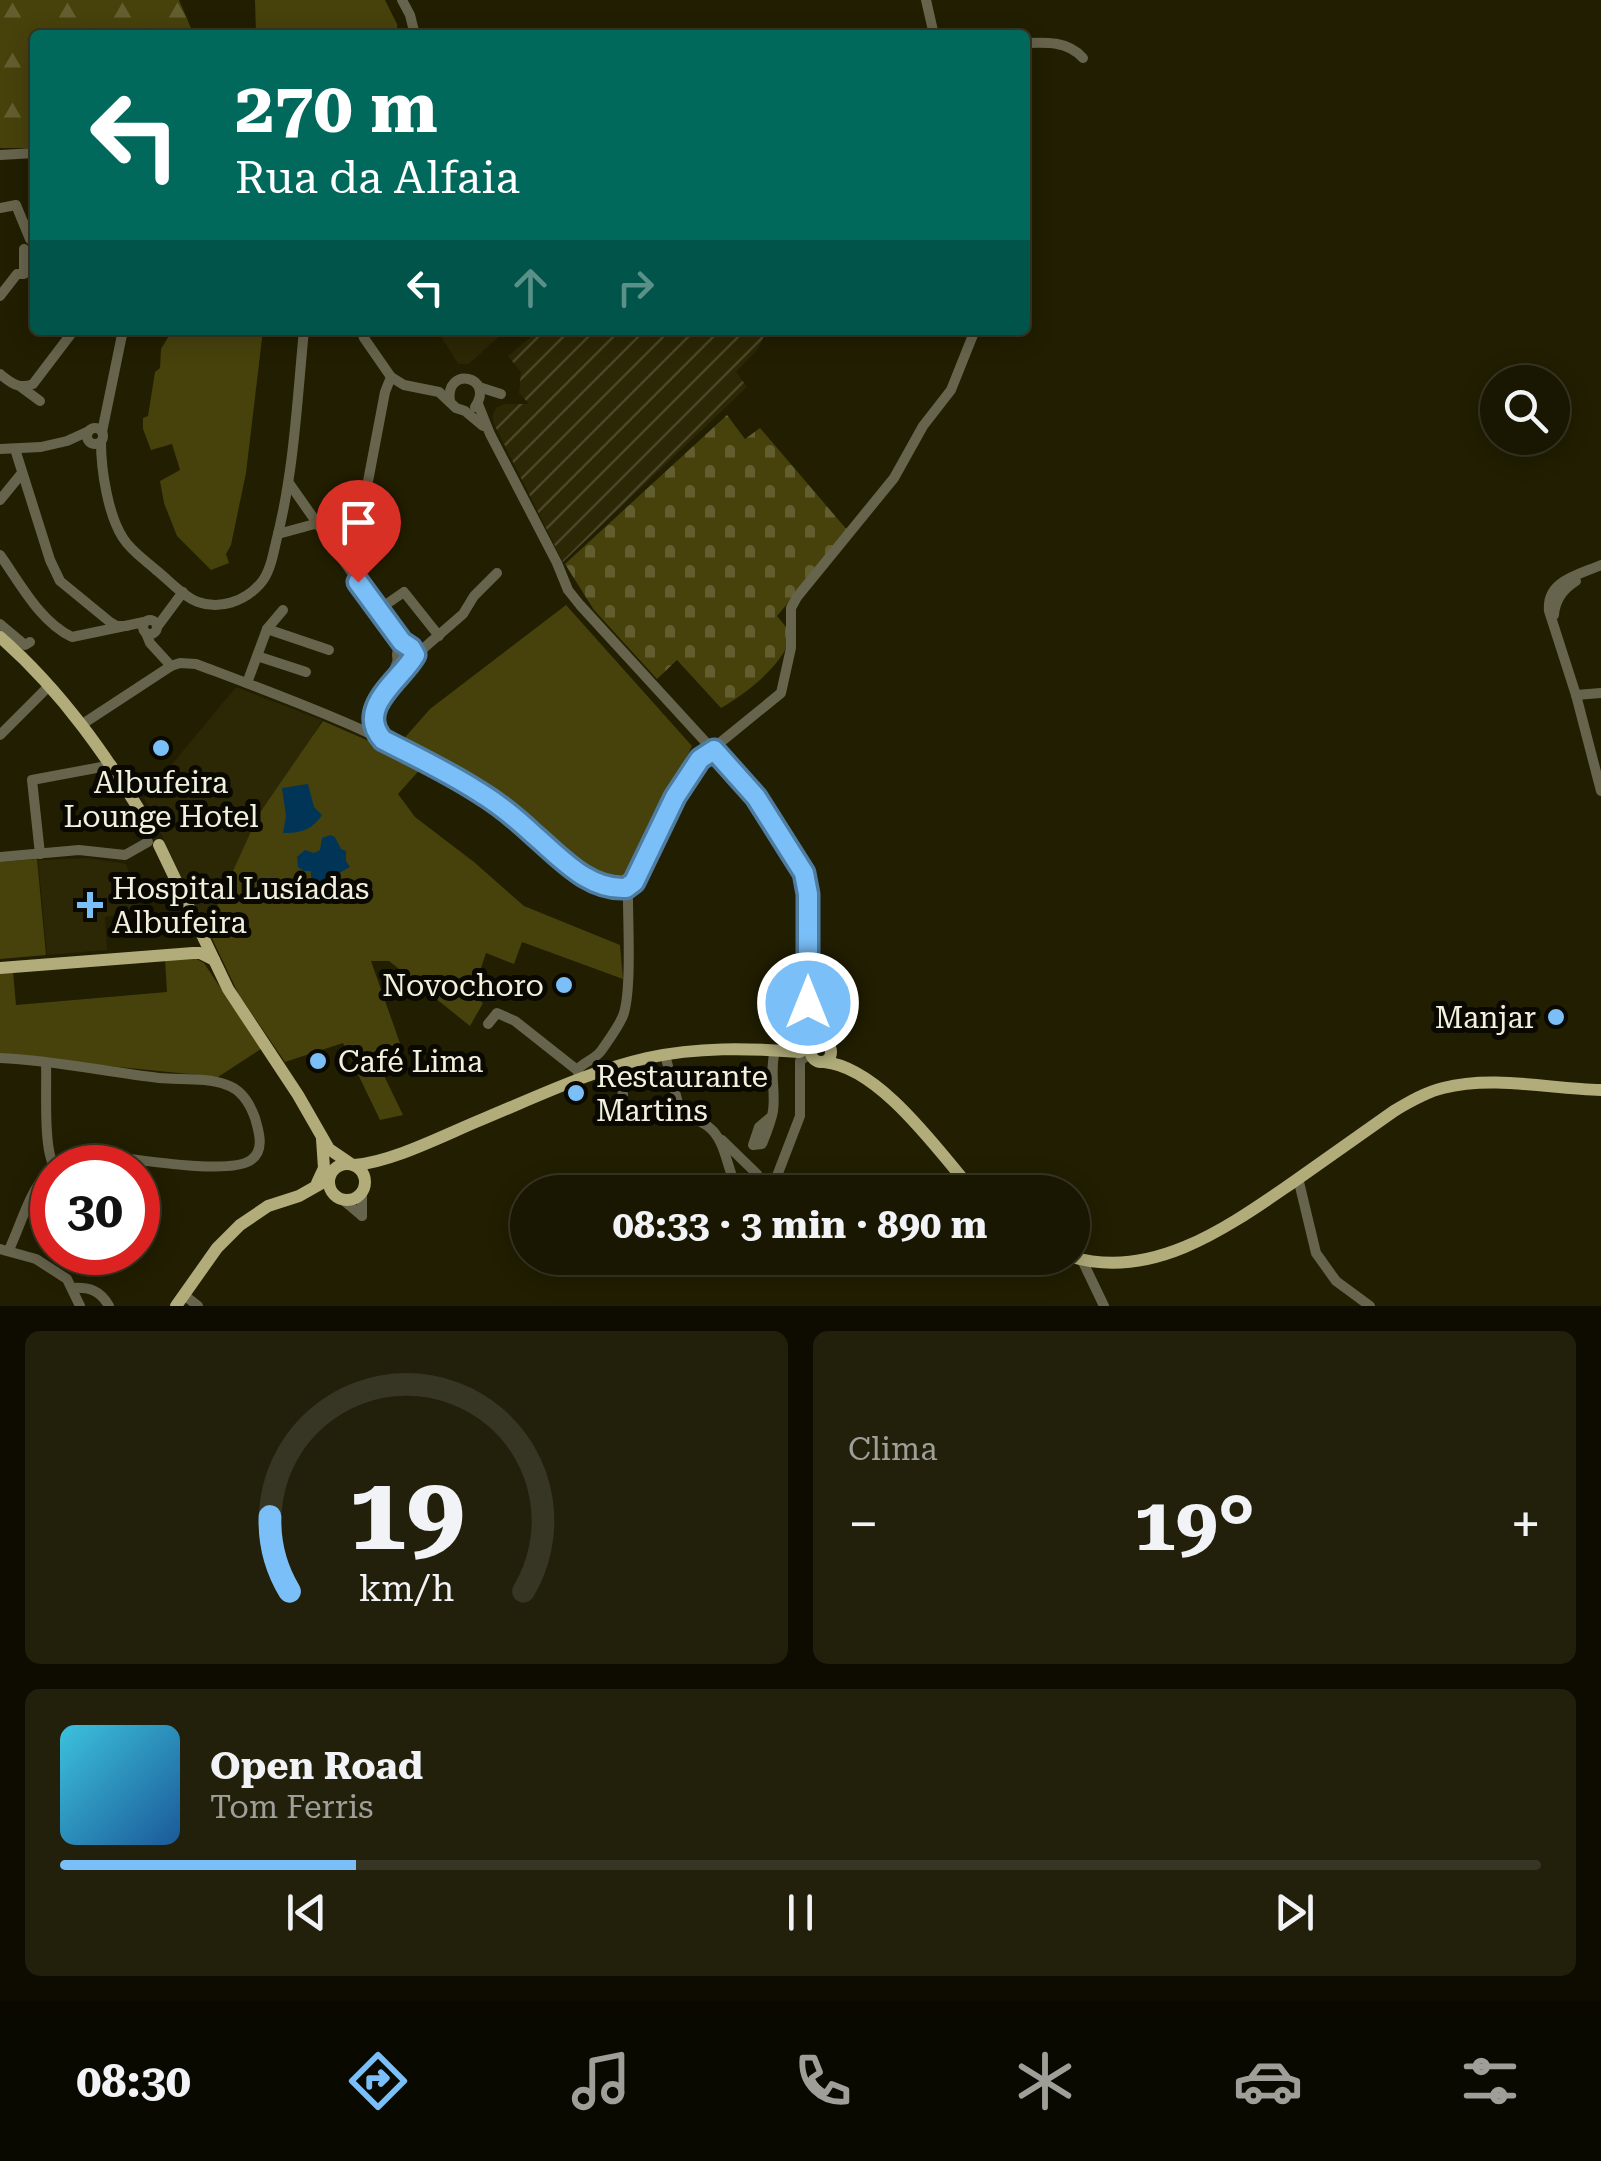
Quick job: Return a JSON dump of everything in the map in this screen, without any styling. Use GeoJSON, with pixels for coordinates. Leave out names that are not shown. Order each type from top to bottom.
{"type":"FeatureCollection","features":[{"type":"Feature","properties":{"kind":"main road"},"geometry":{"type":"LineString","coordinates":[[0,637],[48,686],[112,764],[228,989],[322,1137],[336,1156],[363,1174],[364,1189]]}},
{"type":"Feature","properties":{"kind":"main road"},"geometry":{"type":"LineString","coordinates":[[0,965],[183,947],[193,944],[198,929]]}},
{"type":"Feature","properties":{"kind":"main road"},"geometry":{"type":"LineString","coordinates":[[0,965],[193,952],[214,960]]}},
{"type":"Feature","properties":{"kind":"main road"},"geometry":{"type":"LineString","coordinates":[[299,1196],[329,1194],[341,1199],[356,1198],[382,1164],[580,1074],[712,1049],[819,1049],[891,1098],[959,1175]]}},
{"type":"Feature","properties":{"kind":"main road"},"geometry":{"type":"LineString","coordinates":[[1090,1258],[1135,1260],[1189,1246],[1228,1227],[1394,1111],[1441,1088],[1494,1084],[1599,1091]]}},
{"type":"Feature","properties":{"kind":"main road"},"geometry":{"type":"LineString","coordinates":[[322,1137],[330,1189],[341,1199]]}},
{"type":"Feature","properties":{"kind":"main road"},"geometry":{"type":"LineString","coordinates":[[314,1188],[324,1168],[322,1137]]}},
{"type":"Feature","properties":{"kind":"main road"},"geometry":{"type":"LineString","coordinates":[[180,1300],[217,1248],[240,1224],[268,1206],[314,1188],[337,1167],[372,1162],[413,1148]]}},
{"type":"Feature","properties":{"kind":"street"},"geometry":{"type":"LineString","coordinates":[[402,0],[414,30]]}},
{"type":"Feature","properties":{"kind":"street"},"geometry":{"type":"LineString","coordinates":[[926,0],[933,30]]}},
{"type":"Feature","properties":{"kind":"street"},"geometry":{"type":"LineString","coordinates":[[1030,42],[1066,46],[1083,58]]}},
{"type":"Feature","properties":{"kind":"street"},"geometry":{"type":"LineString","coordinates":[[0,154],[30,153]]}},
{"type":"Feature","properties":{"kind":"street"},"geometry":{"type":"LineString","coordinates":[[0,208],[16,205],[30,239]]}},
{"type":"Feature","properties":{"kind":"street"},"geometry":{"type":"LineString","coordinates":[[0,296],[17,274],[24,274],[24,249]]}},
{"type":"Feature","properties":{"kind":"street"},"geometry":{"type":"LineString","coordinates":[[21,386],[33,384],[70,335]]}},
{"type":"Feature","properties":{"kind":"street"},"geometry":{"type":"LineString","coordinates":[[121,335],[95,437],[122,537],[182,592],[198,602],[212,604],[244,598],[262,583],[272,561],[289,483],[304,335]]}},
{"type":"Feature","properties":{"kind":"street"},"geometry":{"type":"LineString","coordinates":[[363,335],[391,378],[404,385],[439,392],[456,408],[479,420],[557,563],[600,625],[756,797],[804,873],[808,894],[808,1003],[819,1049],[800,1061],[800,1116],[776,1175]]}},
{"type":"Feature","properties":{"kind":"street"},"geometry":{"type":"LineString","coordinates":[[371,720],[383,740],[509,813],[585,877],[618,889],[626,888],[634,882],[675,797],[700,759],[781,693],[790,648],[791,608],[796,597],[894,478],[950,390],[973,335]]}},
{"type":"Feature","properties":{"kind":"street"},"geometry":{"type":"LineString","coordinates":[[0,374],[40,401]]}},
{"type":"Feature","properties":{"kind":"street"},"geometry":{"type":"LineString","coordinates":[[278,534],[361,508],[391,378]]}},
{"type":"Feature","properties":{"kind":"street"},"geometry":{"type":"LineString","coordinates":[[424,388],[470,379],[490,434]]}},
{"type":"Feature","properties":{"kind":"street"},"geometry":{"type":"LineString","coordinates":[[450,402],[449,392],[457,380]]}},
{"type":"Feature","properties":{"kind":"street"},"geometry":{"type":"LineString","coordinates":[[465,411],[479,397]]}},
{"type":"Feature","properties":{"kind":"street"},"geometry":{"type":"LineString","coordinates":[[0,449],[41,447],[95,437]]}},
{"type":"Feature","properties":{"kind":"street"},"geometry":{"type":"LineString","coordinates":[[15,449],[60,580],[107,625]]}},
{"type":"Feature","properties":{"kind":"street"},"geometry":{"type":"LineString","coordinates":[[0,500],[22,474]]}},
{"type":"Feature","properties":{"kind":"street"},"geometry":{"type":"LineString","coordinates":[[289,483],[392,628],[406,656]]}},
{"type":"Feature","properties":{"kind":"street"},"geometry":{"type":"LineString","coordinates":[[0,556],[36,605],[64,633],[80,637],[107,625],[150,630],[171,666]]}},
{"type":"Feature","properties":{"kind":"street"},"geometry":{"type":"LineString","coordinates":[[1601,566],[1568,586],[1554,611],[1554,626],[1601,791]]}},
{"type":"Feature","properties":{"kind":"street"},"geometry":{"type":"LineString","coordinates":[[371,720],[406,656],[425,646],[463,614],[497,572]]}},
{"type":"Feature","properties":{"kind":"street"},"geometry":{"type":"LineString","coordinates":[[150,630],[182,592]]}},
{"type":"Feature","properties":{"kind":"street"},"geometry":{"type":"LineString","coordinates":[[378,610],[404,592],[438,636]]}},
{"type":"Feature","properties":{"kind":"street"},"geometry":{"type":"LineString","coordinates":[[247,684],[267,628],[282,610]]}},
{"type":"Feature","properties":{"kind":"street"},"geometry":{"type":"LineString","coordinates":[[0,624],[24,645],[30,642]]}},
{"type":"Feature","properties":{"kind":"street"},"geometry":{"type":"LineString","coordinates":[[267,628],[330,650]]}},
{"type":"Feature","properties":{"kind":"street"},"geometry":{"type":"LineString","coordinates":[[257,656],[306,672]]}},
{"type":"Feature","properties":{"kind":"street"},"geometry":{"type":"LineString","coordinates":[[82,725],[180,663],[196,664],[347,722],[371,720]]}},
{"type":"Feature","properties":{"kind":"street"},"geometry":{"type":"LineString","coordinates":[[0,735],[48,686]]}},
{"type":"Feature","properties":{"kind":"street"},"geometry":{"type":"LineString","coordinates":[[1576,695],[1601,693]]}},
{"type":"Feature","properties":{"kind":"street"},"geometry":{"type":"LineString","coordinates":[[40,854],[32,780],[112,764]]}},
{"type":"Feature","properties":{"kind":"street"},"geometry":{"type":"LineString","coordinates":[[0,858],[78,850],[125,855],[153,839]]}},
{"type":"Feature","properties":{"kind":"street"},"geometry":{"type":"LineString","coordinates":[[594,1059],[624,1014],[626,888]]}},
{"type":"Feature","properties":{"kind":"street"},"geometry":{"type":"LineString","coordinates":[[488,1024],[496,1013],[514,1020],[580,1074],[586,1060],[594,1059],[612,1068],[623,1095],[614,1115]]}},
{"type":"Feature","properties":{"kind":"street"},"geometry":{"type":"LineString","coordinates":[[772,1116],[771,1062],[776,1051]]}},
{"type":"Feature","properties":{"kind":"street"},"geometry":{"type":"LineString","coordinates":[[665,1055],[681,1114],[702,1120],[758,1175]]}},
{"type":"Feature","properties":{"kind":"street"},"geometry":{"type":"LineString","coordinates":[[0,1058],[212,1081],[231,1086],[243,1095],[260,1136],[258,1151],[250,1162],[199,1166],[160,1162]]}},
{"type":"Feature","properties":{"kind":"street"},"geometry":{"type":"LineString","coordinates":[[46,1063],[49,1145]]}},
{"type":"Feature","properties":{"kind":"street"},"geometry":{"type":"LineString","coordinates":[[719,1136],[732,1175]]}},
{"type":"Feature","properties":{"kind":"street"},"geometry":{"type":"LineString","coordinates":[[1298,1178],[1316,1253],[1336,1281],[1370,1306]]}},
{"type":"Feature","properties":{"kind":"street"},"geometry":{"type":"LineString","coordinates":[[30,1201],[5,1249],[45,1264],[67,1280],[75,1305]]}},
{"type":"Feature","properties":{"kind":"street"},"geometry":{"type":"LineString","coordinates":[[1087,1275],[1104,1306]]}},
{"type":"Feature","properties":{"kind":"street"},"geometry":{"type":"LineString","coordinates":[[72,1288],[92,1289],[109,1306]]}},
{"type":"Feature","properties":{"kind":"street"},"geometry":{"type":"LineString","coordinates":[[180,1300],[198,1306]]}},
{"type":"Feature","properties":{"kind":"shaded area"},"geometry":{"type":"Polygon","coordinates":[[[440,335],[501,335],[469,364],[458,364],[440,335]]]}},
{"type":"Feature","properties":{"kind":"shaded area"},"geometry":{"type":"Polygon","coordinates":[[[533,335],[765,335],[758,349],[736,372],[747,387],[563,562],[493,422],[497,407],[529,404],[519,393],[521,372],[508,356],[533,335]]]}},
{"type":"Feature","properties":{"kind":"shaded area"},"geometry":{"type":"Polygon","coordinates":[[[236,687],[322,720],[205,927],[144,798],[236,687]]]}},
{"type":"Feature","properties":{"kind":"shaded area","name":"Hospital Lusíadas Albufeira"},"geometry":{"type":"Polygon","coordinates":[[[89,858],[126,864],[139,909],[105,917],[107,950],[47,955],[38,860],[89,858]]]}},
{"type":"Feature","properties":{"kind":"green space"},"geometry":{"type":"Polygon","coordinates":[[[0,0],[179,0],[192,30],[30,30],[30,148],[0,148],[0,0]]]}},
{"type":"Feature","properties":{"kind":"green space"},"geometry":{"type":"Polygon","coordinates":[[[255,0],[385,0],[398,30],[256,30],[255,0]]]}},
{"type":"Feature","properties":{"kind":"green space"},"geometry":{"type":"Polygon","coordinates":[[[169,335],[262,335],[246,473],[226,554],[229,563],[211,570],[177,536],[164,503],[160,481],[180,470],[172,444],[151,450],[143,429],[155,372],[160,368],[161,349],[169,335]]]}},
{"type":"Feature","properties":{"kind":"green space"},"geometry":{"type":"Polygon","coordinates":[[[727,415],[745,439],[760,428],[848,531],[777,616],[787,628],[786,647],[778,660],[756,684],[721,708],[677,660],[657,679],[594,610],[565,564],[727,415]]]}},
{"type":"Feature","properties":{"kind":"green space"},"geometry":{"type":"Polygon","coordinates":[[[566,605],[692,746],[628,877],[615,883],[579,868],[483,790],[400,743],[430,709],[566,605]]]}},
{"type":"Feature","properties":{"kind":"green space"},"geometry":{"type":"Polygon","coordinates":[[[323,721],[424,765],[398,794],[415,817],[524,906],[620,945],[623,979],[522,942],[514,964],[486,953],[472,995],[483,1003],[470,1026],[389,961],[371,961],[402,1049],[378,1063],[403,1115],[380,1120],[343,1043],[285,1062],[239,995],[207,928],[259,814],[323,721]]]}},
{"type":"Feature","properties":{"kind":"green space"},"geometry":{"type":"Polygon","coordinates":[[[37,859],[46,955],[0,959],[0,862],[37,859]]]}},
{"type":"Feature","properties":{"kind":"green space"},"geometry":{"type":"Polygon","coordinates":[[[191,956],[204,963],[261,1049],[218,1077],[0,1055],[0,973],[13,972],[16,1005],[167,992],[165,959],[191,956]]]}},
{"type":"Feature","properties":{"kind":"water"},"geometry":{"type":"Polygon","coordinates":[[[308,784],[314,807],[322,815],[306,830],[283,833],[286,816],[282,788],[308,784]]]}},
{"type":"Feature","properties":{"kind":"water"},"geometry":{"type":"Polygon","coordinates":[[[330,835],[346,851],[350,867],[334,876],[328,889],[313,882],[311,871],[298,867],[297,857],[305,850],[320,850],[322,838],[330,835]]]}},
{"type":"Feature","properties":{"kind":"place","name":"Albufeira Lounge Hotel"},"geometry":{"type":"Point","coordinates":[161,748]}},
{"type":"Feature","properties":{"kind":"place","name":"Hospital Lusíadas Albufeira"},"geometry":{"type":"Point","coordinates":[90,905]}},
{"type":"Feature","properties":{"kind":"place","name":"Novochoro"},"geometry":{"type":"Point","coordinates":[564,985]}},
{"type":"Feature","properties":{"kind":"place","name":"Manjar"},"geometry":{"type":"Point","coordinates":[1556,1017]}},
{"type":"Feature","properties":{"kind":"place","name":"Café Lima"},"geometry":{"type":"Point","coordinates":[318,1061]}},
{"type":"Feature","properties":{"kind":"place","name":"Restaurante Martins"},"geometry":{"type":"Point","coordinates":[576,1093]}},
{"type":"Feature","properties":{"kind":"route"},"geometry":{"type":"LineString","coordinates":[[358,582],[415,655],[385,690],[374,712],[377,734],[509,813],[585,877],[618,889],[634,882],[675,797],[700,759],[714,750],[756,797],[804,873],[808,894],[808,1003]]}}]}
